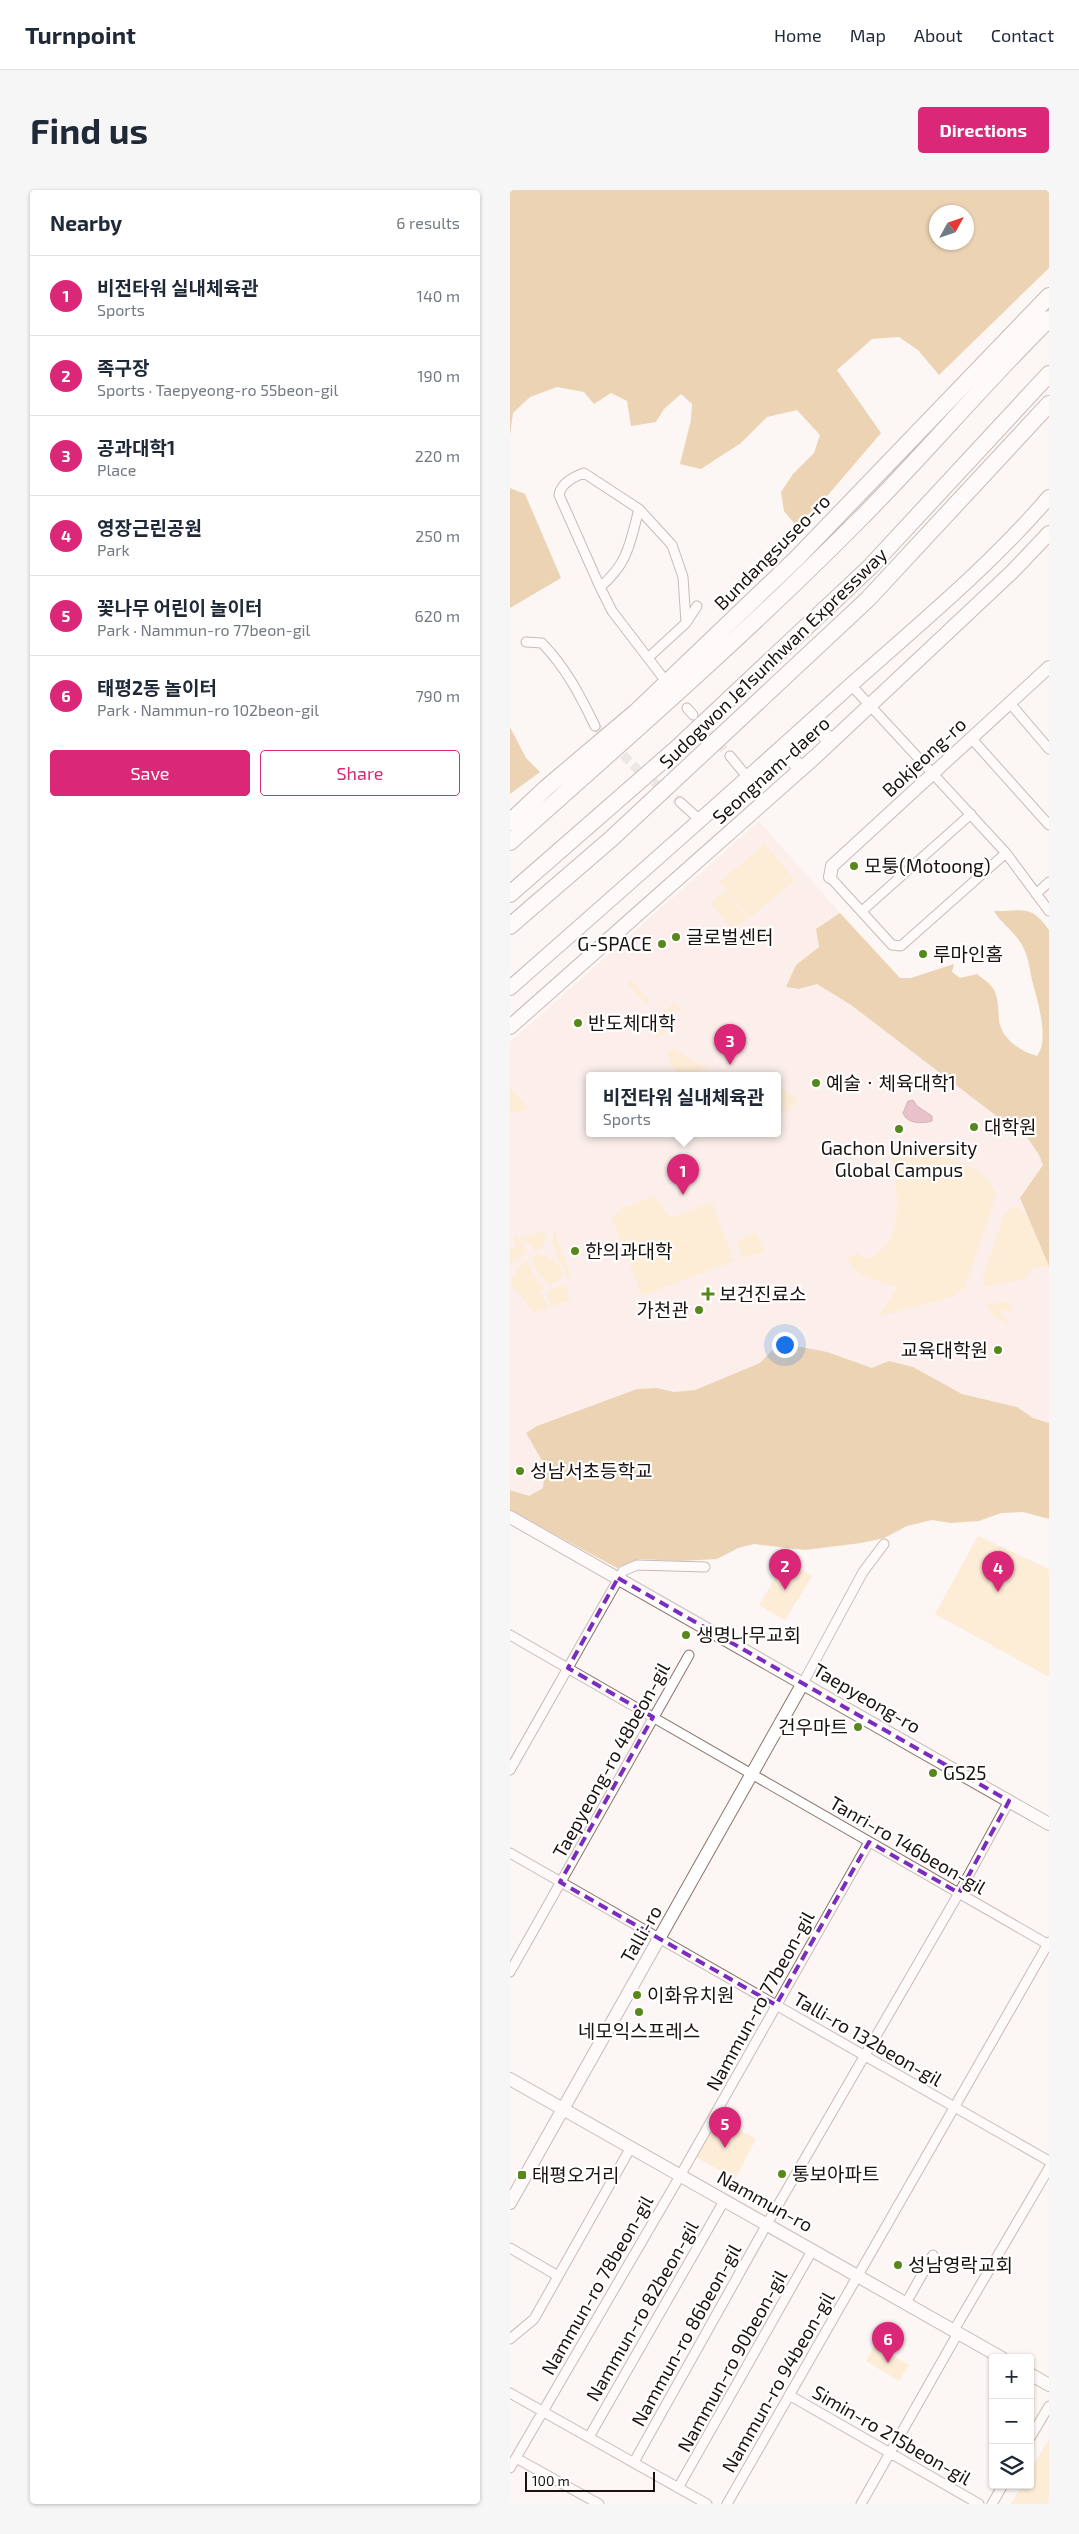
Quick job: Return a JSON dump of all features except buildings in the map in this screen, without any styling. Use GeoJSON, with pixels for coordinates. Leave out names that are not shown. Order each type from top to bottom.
{"type":"FeatureCollection","features":[{"type":"Feature","properties":{"kind":"highway","name":"Bundangsuseo-ro"},"geometry":{"type":"LineString","coordinates":[[510,822],[546,788],[636,712],[797,558],[1049,296]]}},
{"type":"Feature","properties":{"kind":"highway","name":"Bundangsuseo-ro"},"geometry":{"type":"LineString","coordinates":[[510,842],[663,709],[766,612],[858,522],[1049,319]]}},
{"type":"Feature","properties":{"kind":"highway","name":"Sudogwon Je1sunhwan Expressway"},"geometry":{"type":"LineString","coordinates":[[510,894],[676,749],[870,567],[1049,374]]}},
{"type":"Feature","properties":{"kind":"highway","name":"Sudogwon Je1sunhwan Expressway"},"geometry":{"type":"LineString","coordinates":[[510,926],[612,839],[868,599],[1049,404]]}},
{"type":"Feature","properties":{"kind":"main road","name":"Seongnam-daero"},"geometry":{"type":"LineString","coordinates":[[510,988],[749,779],[992,558],[1049,497]]}},
{"type":"Feature","properties":{"kind":"main road","name":"Seongnam-daero"},"geometry":{"type":"LineString","coordinates":[[510,1027],[831,742],[1014,571],[1049,533]]}},
{"type":"Feature","properties":{"kind":"main road","name":"Bokjeong-ro"},"geometry":{"type":"LineString","coordinates":[[830,877],[832,866],[1049,667]]}},
{"type":"Feature","properties":{"kind":"main road"},"geometry":{"type":"LineString","coordinates":[[812,721],[831,742]]}},
{"type":"Feature","properties":{"kind":"main road"},"geometry":{"type":"LineString","coordinates":[[782,748],[801,769]]}},
{"type":"Feature","properties":{"kind":"main road","name":"Taepyeong-ro"},"geometry":{"type":"LineString","coordinates":[[510,1517],[1049,1824]]}},
{"type":"Feature","properties":{"kind":"main road","name":"Talli-ro"},"geometry":{"type":"LineString","coordinates":[[510,2203],[803,1683]]}},
{"type":"Feature","properties":{"kind":"main road","name":"Nammun-ro"},"geometry":{"type":"LineString","coordinates":[[510,2078],[563,2110],[813,2249],[995,2354]]}},
{"type":"Feature","properties":{"kind":"main road"},"geometry":{"type":"LineString","coordinates":[[1034,2376],[1049,2385]]}},
{"type":"Feature","properties":{"kind":"street"},"geometry":{"type":"LineString","coordinates":[[661,675],[612,611],[600,587],[559,495],[560,489],[571,478],[584,473],[639,510],[672,545],[683,578],[686,623]]}},
{"type":"Feature","properties":{"kind":"street"},"geometry":{"type":"LineString","coordinates":[[600,587],[614,576],[624,562],[639,510]]}},
{"type":"Feature","properties":{"kind":"street"},"geometry":{"type":"LineString","coordinates":[[649,657],[686,623],[697,606]]}},
{"type":"Feature","properties":{"kind":"street"},"geometry":{"type":"LineString","coordinates":[[526,642],[542,642],[550,651],[568,673],[595,726]]}},
{"type":"Feature","properties":{"kind":"street"},"geometry":{"type":"LineString","coordinates":[[851,685],[1006,852],[1049,911]]}},
{"type":"Feature","properties":{"kind":"street"},"geometry":{"type":"LineString","coordinates":[[1009,702],[1048,746]]}},
{"type":"Feature","properties":{"kind":"street"},"geometry":{"type":"LineString","coordinates":[[971,738],[1049,825]]}},
{"type":"Feature","properties":{"kind":"street"},"geometry":{"type":"LineString","coordinates":[[730,756],[749,779]]}},
{"type":"Feature","properties":{"kind":"street"},"geometry":{"type":"LineString","coordinates":[[680,802],[700,821]]}},
{"type":"Feature","properties":{"kind":"street"},"geometry":{"type":"LineString","coordinates":[[862,911],[972,814]]}},
{"type":"Feature","properties":{"kind":"street"},"geometry":{"type":"LineString","coordinates":[[830,877],[892,945],[901,946],[1006,852]]}},
{"type":"Feature","properties":{"kind":"street"},"geometry":{"type":"LineString","coordinates":[[1036,894],[1049,882]]}},
{"type":"Feature","properties":{"kind":"street"},"geometry":{"type":"LineString","coordinates":[[803,1683],[863,1572],[884,1544]]}},
{"type":"Feature","properties":{"kind":"street"},"geometry":{"type":"LineString","coordinates":[[510,1770],[623,1571],[637,1565],[705,1567]]}},
{"type":"Feature","properties":{"kind":"street","name":"Tanri-ro 146beon-gil"},"geometry":{"type":"LineString","coordinates":[[510,1635],[1049,1944]]}},
{"type":"Feature","properties":{"kind":"street","name":"Taepyeong-ro 48beon-gil"},"geometry":{"type":"LineString","coordinates":[[510,1972],[689,1655]]}},
{"type":"Feature","properties":{"kind":"street","name":"Nammun-ro 86beon-gil"},"geometry":{"type":"LineString","coordinates":[[634,2462],[767,2224],[959,1893],[1009,1801]]}},
{"type":"Feature","properties":{"kind":"street","name":"Nammun-ro 77beon-gil"},"geometry":{"type":"LineString","coordinates":[[680,2176],[869,1842]]}},
{"type":"Feature","properties":{"kind":"street","name":"Talli-ro 132beon-gil"},"geometry":{"type":"LineString","coordinates":[[510,1853],[1049,2161]]}},
{"type":"Feature","properties":{"kind":"street","name":"Nammun-ro 94beon-gil"},"geometry":{"type":"LineString","coordinates":[[727,2504],[1049,1944]]}},
{"type":"Feature","properties":{"kind":"street"},"geometry":{"type":"LineString","coordinates":[[510,2339],[534,2319],[631,2147]]}},
{"type":"Feature","properties":{"kind":"street"},"geometry":{"type":"LineString","coordinates":[[861,2504],[1049,2168]]}},
{"type":"Feature","properties":{"kind":"street","name":"Nammun-ro 78beon-gil"},"geometry":{"type":"LineString","coordinates":[[510,2468],[680,2176]]}},
{"type":"Feature","properties":{"kind":"street","name":"Nammun-ro 82beon-gil"},"geometry":{"type":"LineString","coordinates":[[589,2437],[724,2201]]}},
{"type":"Feature","properties":{"kind":"street"},"geometry":{"type":"LineString","coordinates":[[510,2248],[558,2276]]}},
{"type":"Feature","properties":{"kind":"street","name":"Nammun-ro 90beon-gil"},"geometry":{"type":"LineString","coordinates":[[678,2488],[813,2249]]}},
{"type":"Feature","properties":{"kind":"street"},"geometry":{"type":"LineString","coordinates":[[906,2303],[933,2255]]}},
{"type":"Feature","properties":{"kind":"street"},"geometry":{"type":"LineString","coordinates":[[510,2393],[707,2504]]}},
{"type":"Feature","properties":{"kind":"street","name":"Simin-ro 215beon-gil"},"geometry":{"type":"LineString","coordinates":[[789,2395],[979,2504]]}},
{"type":"Feature","properties":{"kind":"street"},"geometry":{"type":"LineString","coordinates":[[1034,2431],[1049,2406]]}},
{"type":"Feature","properties":{"kind":"street"},"geometry":{"type":"LineString","coordinates":[[516,2458],[599,2504]]}},
{"type":"Feature","properties":{"kind":"street"},"geometry":{"type":"LineString","coordinates":[[992,2504],[1001,2489]]}},
{"type":"Feature","properties":{"kind":"highlighted area"},"geometry":{"type":"Polygon","coordinates":[[[618,1578],[1009,1801],[959,1893],[869,1842],[776,2005],[560,1882],[653,1717],[568,1668],[618,1578]]]}},
{"type":"Feature","properties":{"kind":"shaded area"},"geometry":{"type":"Polygon","coordinates":[[[510,190],[1049,190],[1049,268],[939,375],[918,350],[899,337],[872,339],[837,370],[881,433],[799,529],[784,511],[781,492],[793,474],[814,453],[820,435],[797,410],[767,417],[741,443],[701,469],[680,464],[691,420],[692,404],[681,394],[664,409],[656,422],[631,426],[627,401],[611,393],[594,404],[584,392],[557,387],[530,397],[513,413],[510,435],[510,190]]]}},
{"type":"Feature","properties":{"kind":"shaded area"},"geometry":{"type":"Polygon","coordinates":[[[510,488],[525,494],[561,578],[510,608],[510,488]]]}},
{"type":"Feature","properties":{"kind":"shaded area"},"geometry":{"type":"Polygon","coordinates":[[[510,727],[526,758],[540,772],[510,794],[510,727]]]}},
{"type":"Feature","properties":{"kind":"shaded area","name":"Gachon University Global Campus"},"geometry":{"type":"Polygon","coordinates":[[[759,821],[840,913],[817,929],[819,947],[796,965],[799,989],[817,984],[851,1005],[1003,1121],[1019,1125],[1039,1155],[1043,1165],[1021,1198],[1049,1266],[1049,1423],[1033,1418],[1017,1407],[962,1394],[913,1367],[889,1361],[873,1368],[827,1352],[791,1345],[770,1354],[760,1363],[694,1390],[674,1392],[657,1388],[637,1389],[537,1426],[526,1433],[545,1466],[543,1488],[529,1496],[510,1490],[510,1042],[759,821]]]}},
{"type":"Feature","properties":{"kind":"shaded area"},"geometry":{"type":"Polygon","coordinates":[[[765,844],[795,880],[750,918],[719,882],[765,844]]]}},
{"type":"Feature","properties":{"kind":"shaded area"},"geometry":{"type":"Polygon","coordinates":[[[725,891],[748,918],[733,931],[710,903],[725,891]]]}},
{"type":"Feature","properties":{"kind":"shaded area"},"geometry":{"type":"Polygon","coordinates":[[[994,911],[1026,911],[1037,916],[1049,930],[1049,1266],[1020,1198],[1043,1165],[1039,1155],[1019,1125],[1003,1121],[851,1005],[817,984],[799,989],[786,987],[796,965],[819,947],[816,929],[840,913],[900,978],[911,978],[954,964],[952,972],[960,978],[977,974],[989,984],[996,994],[999,1021],[1004,1034],[1019,1048],[1037,1056],[1041,1049],[1042,1022],[1027,956],[1017,937],[994,911]]]}},
{"type":"Feature","properties":{"kind":"shaded area"},"geometry":{"type":"Polygon","coordinates":[[[631,980],[649,1000],[646,1005],[627,983],[631,980]]]}},
{"type":"Feature","properties":{"kind":"shaded area"},"geometry":{"type":"Polygon","coordinates":[[[674,1003],[688,1013],[673,1010],[667,1014],[663,1020],[665,1033],[657,1038],[651,1022],[674,1003]]]}},
{"type":"Feature","properties":{"kind":"shaded area"},"geometry":{"type":"Polygon","coordinates":[[[674,1048],[695,1062],[709,1067],[693,1072],[674,1071],[667,1053],[674,1048]]]}},
{"type":"Feature","properties":{"kind":"shaded area"},"geometry":{"type":"Polygon","coordinates":[[[510,1087],[528,1108],[519,1112],[510,1110],[510,1087]]]}},
{"type":"Feature","properties":{"kind":"shaded area"},"geometry":{"type":"Polygon","coordinates":[[[781,1087],[798,1100],[787,1114],[781,1109],[781,1087]]]}},
{"type":"Feature","properties":{"kind":"shaded area"},"geometry":{"type":"Polygon","coordinates":[[[913,1100],[917,1106],[932,1116],[932,1121],[924,1123],[915,1122],[905,1117],[903,1113],[908,1101],[913,1100]]]}},
{"type":"Feature","properties":{"kind":"shaded area"},"geometry":{"type":"Polygon","coordinates":[[[904,1147],[928,1152],[972,1169],[984,1176],[992,1185],[996,1195],[965,1287],[952,1297],[878,1317],[898,1287],[862,1274],[847,1259],[857,1253],[868,1258],[872,1257],[887,1243],[893,1232],[896,1219],[897,1192],[892,1153],[904,1147]]]}},
{"type":"Feature","properties":{"kind":"shaded area"},"geometry":{"type":"Polygon","coordinates":[[[655,1196],[670,1218],[712,1202],[734,1261],[642,1296],[611,1216],[621,1212],[620,1209],[655,1196]]]}},
{"type":"Feature","properties":{"kind":"shaded area"},"geometry":{"type":"Polygon","coordinates":[[[1018,1207],[1028,1217],[1049,1266],[1033,1268],[1027,1278],[985,1287],[982,1280],[1004,1215],[1011,1208],[1018,1207]]]}},
{"type":"Feature","properties":{"kind":"shaded area"},"geometry":{"type":"Polygon","coordinates":[[[553,1227],[571,1277],[567,1277],[554,1249],[553,1227]]]}},
{"type":"Feature","properties":{"kind":"shaded area"},"geometry":{"type":"Polygon","coordinates":[[[543,1231],[546,1235],[543,1246],[535,1252],[530,1244],[519,1239],[543,1231]]]}},
{"type":"Feature","properties":{"kind":"shaded area"},"geometry":{"type":"Polygon","coordinates":[[[756,1233],[764,1252],[743,1258],[736,1241],[756,1233]]]}},
{"type":"Feature","properties":{"kind":"shaded area"},"geometry":{"type":"Polygon","coordinates":[[[517,1236],[527,1251],[518,1260],[510,1263],[510,1249],[516,1247],[513,1237],[517,1236]]]}},
{"type":"Feature","properties":{"kind":"shaded area"},"geometry":{"type":"Polygon","coordinates":[[[539,1254],[548,1257],[560,1266],[562,1270],[561,1280],[549,1285],[534,1267],[532,1257],[539,1254]]]}},
{"type":"Feature","properties":{"kind":"shaded area"},"geometry":{"type":"Polygon","coordinates":[[[525,1260],[529,1262],[531,1270],[544,1289],[540,1291],[548,1308],[534,1313],[512,1285],[512,1277],[525,1260]]]}},
{"type":"Feature","properties":{"kind":"shaded area"},"geometry":{"type":"Polygon","coordinates":[[[565,1285],[570,1300],[551,1307],[546,1292],[565,1285]]]}},
{"type":"Feature","properties":{"kind":"shaded area"},"geometry":{"type":"Polygon","coordinates":[[[764,1287],[768,1297],[749,1304],[745,1294],[764,1287]]]}},
{"type":"Feature","properties":{"kind":"shaded area"},"geometry":{"type":"Polygon","coordinates":[[[1005,1300],[1015,1311],[999,1311],[1011,1325],[993,1316],[987,1304],[1005,1302],[1005,1300]]]}},
{"type":"Feature","properties":{"kind":"shaded area"},"geometry":{"type":"Polygon","coordinates":[[[783,1339],[791,1345],[827,1352],[872,1368],[889,1361],[913,1367],[962,1394],[1017,1407],[1033,1418],[1049,1423],[1049,1519],[1023,1512],[1001,1513],[979,1521],[951,1523],[932,1520],[907,1526],[884,1538],[861,1543],[805,1550],[754,1544],[738,1548],[717,1559],[681,1561],[640,1559],[617,1568],[510,1510],[510,1490],[529,1496],[543,1488],[545,1466],[526,1433],[537,1426],[637,1389],[657,1388],[674,1392],[695,1390],[760,1363],[783,1339]]]}},
{"type":"Feature","properties":{"kind":"shaded area"},"geometry":{"type":"Polygon","coordinates":[[[978,1536],[1049,1569],[1049,1677],[935,1614],[978,1536]]]}},
{"type":"Feature","properties":{"kind":"shaded area"},"geometry":{"type":"Polygon","coordinates":[[[786,1560],[812,1576],[785,1620],[759,1605],[786,1560]]]}},
{"type":"Feature","properties":{"kind":"shaded area"},"geometry":{"type":"Polygon","coordinates":[[[716,2117],[756,2139],[735,2179],[694,2156],[716,2117]]]}},
{"type":"Feature","properties":{"kind":"shaded area"},"geometry":{"type":"Polygon","coordinates":[[[875,2345],[909,2365],[899,2381],[866,2361],[875,2345]]]}},
{"type":"Feature","properties":{"kind":"shaded area"},"geometry":{"type":"Polygon","coordinates":[[[1049,2439],[1049,2504],[1011,2504],[1020,2489],[1034,2489],[1034,2464],[1049,2439]]]}},
{"type":"Feature","properties":{"kind":"tunnel"},"geometry":{"type":"LineString","coordinates":[[700,723],[730,756]]}},
{"type":"Feature","properties":{"kind":"tunnel"},"geometry":{"type":"LineString","coordinates":[[595,726],[639,771],[680,802]]}},
{"type":"Feature","properties":{"kind":"place","name":"모퉁(Motoong)"},"geometry":{"type":"Point","coordinates":[854,866]}},
{"type":"Feature","properties":{"kind":"place","name":"글로벌센터"},"geometry":{"type":"Point","coordinates":[676,937]}},
{"type":"Feature","properties":{"kind":"place","name":"G-SPACE"},"geometry":{"type":"Point","coordinates":[662,944]}},
{"type":"Feature","properties":{"kind":"place","name":"루마인홈"},"geometry":{"type":"Point","coordinates":[923,954]}},
{"type":"Feature","properties":{"kind":"place","name":"반도체대학"},"geometry":{"type":"Point","coordinates":[578,1023]}},
{"type":"Feature","properties":{"kind":"place","name":"공과대학1"},"geometry":{"type":"Point","coordinates":[730,1065]}},
{"type":"Feature","properties":{"kind":"place","name":"예술ㆍ체육대학1"},"geometry":{"type":"Point","coordinates":[816,1083]}},
{"type":"Feature","properties":{"kind":"place","name":"대학원"},"geometry":{"type":"Point","coordinates":[974,1127]}},
{"type":"Feature","properties":{"kind":"place","name":"Gachon University Global Campus"},"geometry":{"type":"Point","coordinates":[899,1129]}},
{"type":"Feature","properties":{"kind":"place","name":"비전타워 실내체육관"},"geometry":{"type":"Point","coordinates":[683,1195]}},
{"type":"Feature","properties":{"kind":"place","name":"한의과대학"},"geometry":{"type":"Point","coordinates":[575,1251]}},
{"type":"Feature","properties":{"kind":"place","name":"보건진료소"},"geometry":{"type":"Point","coordinates":[708,1294]}},
{"type":"Feature","properties":{"kind":"place","name":"가천관"},"geometry":{"type":"Point","coordinates":[699,1310]}},
{"type":"Feature","properties":{"kind":"place","name":"교육대학원"},"geometry":{"type":"Point","coordinates":[998,1350]}},
{"type":"Feature","properties":{"kind":"place","name":"성남서초등학교"},"geometry":{"type":"Point","coordinates":[520,1471]}},
{"type":"Feature","properties":{"kind":"place","name":"족구장"},"geometry":{"type":"Point","coordinates":[785,1590]}},
{"type":"Feature","properties":{"kind":"place","name":"영장근린공원"},"geometry":{"type":"Point","coordinates":[998,1592]}},
{"type":"Feature","properties":{"kind":"place","name":"생명나무교회"},"geometry":{"type":"Point","coordinates":[686,1635]}},
{"type":"Feature","properties":{"kind":"place","name":"건우마트"},"geometry":{"type":"Point","coordinates":[858,1727]}},
{"type":"Feature","properties":{"kind":"place","name":"GS25"},"geometry":{"type":"Point","coordinates":[933,1773]}},
{"type":"Feature","properties":{"kind":"place","name":"이화유치원"},"geometry":{"type":"Point","coordinates":[637,1995]}},
{"type":"Feature","properties":{"kind":"place","name":"네모익스프레스"},"geometry":{"type":"Point","coordinates":[639,2012]}},
{"type":"Feature","properties":{"kind":"place","name":"꽃나무 어린이 놀이터"},"geometry":{"type":"Point","coordinates":[725,2148]}},
{"type":"Feature","properties":{"kind":"place","name":"통보아파트"},"geometry":{"type":"Point","coordinates":[782,2174]}},
{"type":"Feature","properties":{"kind":"place","name":"태평오거리"},"geometry":{"type":"Point","coordinates":[522,2175]}},
{"type":"Feature","properties":{"kind":"place","name":"성남영락교회"},"geometry":{"type":"Point","coordinates":[898,2265]}},
{"type":"Feature","properties":{"kind":"place","name":"태평2동 놀이터"},"geometry":{"type":"Point","coordinates":[888,2363]}}]}
